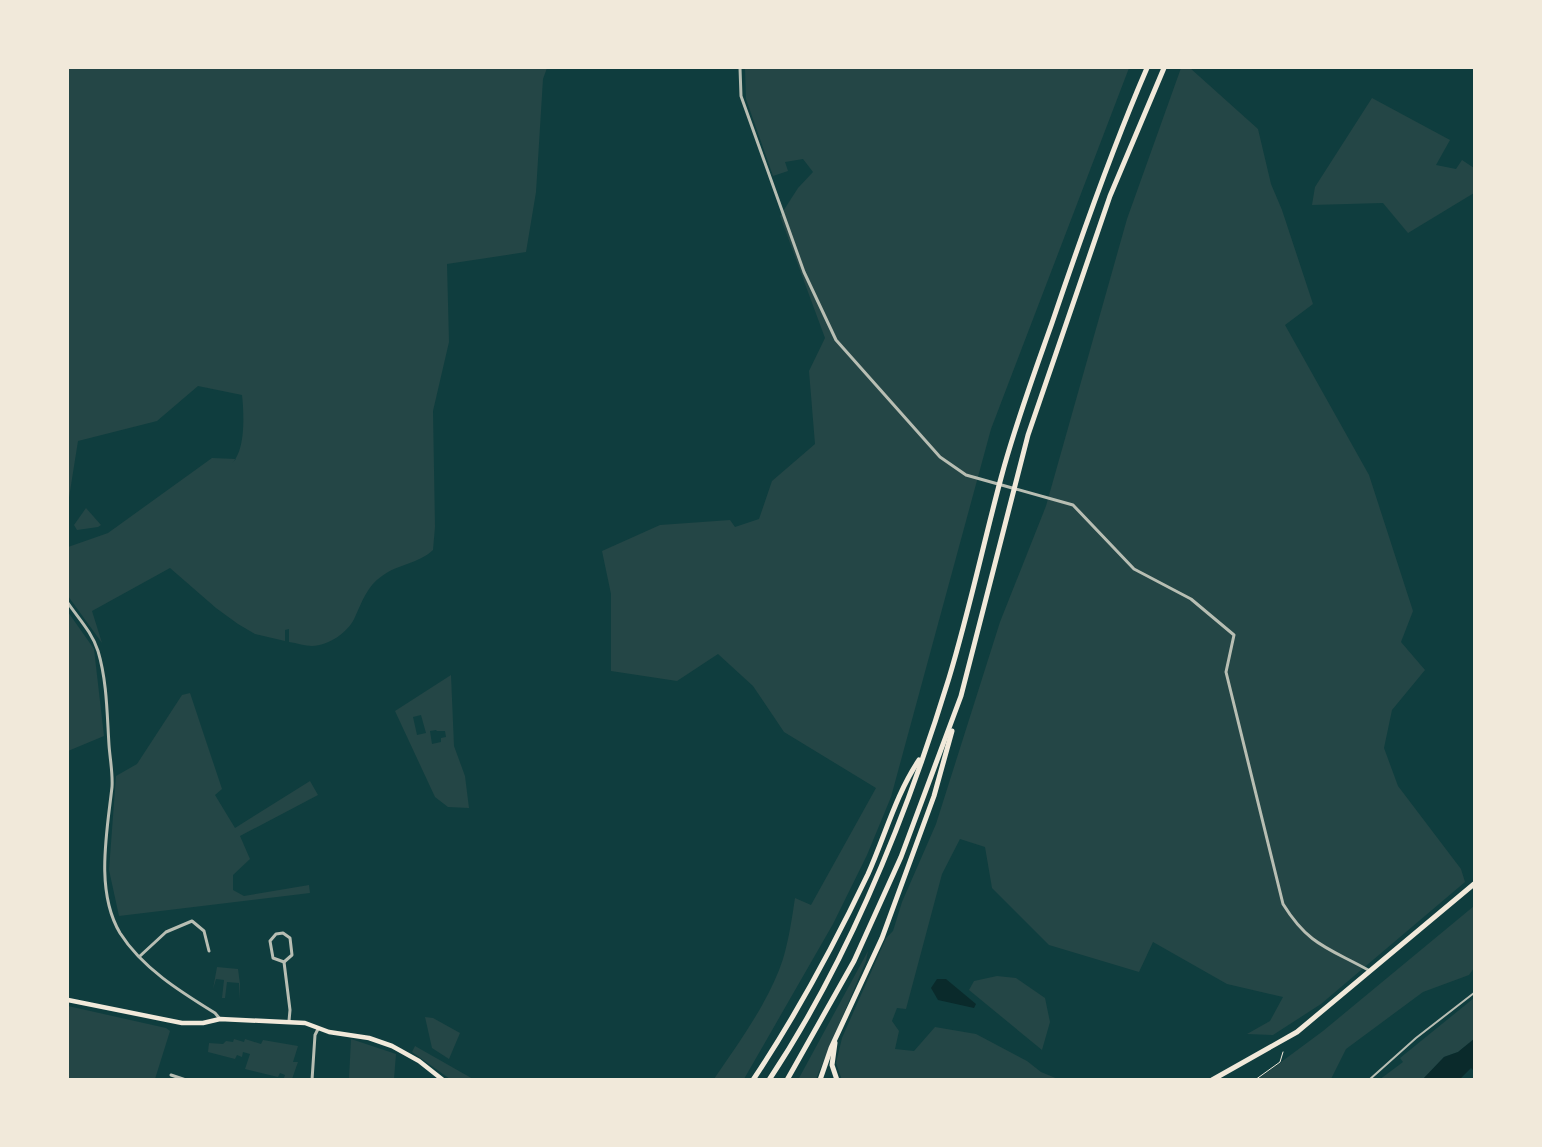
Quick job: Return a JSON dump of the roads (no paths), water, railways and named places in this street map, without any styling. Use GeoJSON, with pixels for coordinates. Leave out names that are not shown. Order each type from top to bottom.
{"type":"FeatureCollection","features":[{"type":"Feature","properties":{"kind":"main road"},"geometry":{"type":"LineString","coordinates":[[769,1080],[820,993],[846,943],[887,852],[925,751],[949,677],[1014,433],[1092,205],[1147,68]]}},
{"type":"Feature","properties":{"kind":"main road"},"geometry":{"type":"LineString","coordinates":[[820,1080],[823,1067],[882,938],[923,826],[961,696],[1028,435],[1110,196],[1164,68]]}},
{"type":"Feature","properties":{"kind":"main road"},"geometry":{"type":"LineString","coordinates":[[787,1080],[830,1005],[872,923],[902,857],[961,696]]}},
{"type":"Feature","properties":{"kind":"main road"},"geometry":{"type":"LineString","coordinates":[[753,1080],[776,1045],[834,942],[881,845],[908,777],[925,751]]}},
{"type":"Feature","properties":{"kind":"main road"},"geometry":{"type":"LineString","coordinates":[[1212,1080],[1297,1032],[1474,884]]}},
{"type":"Feature","properties":{"kind":"main road"},"geometry":{"type":"LineString","coordinates":[[68,1000],[173,1022],[203,1023],[220,1019],[288,1022],[358,1035],[383,1042],[413,1057],[444,1080]]}},
{"type":"Feature","properties":{"kind":"main road"},"geometry":{"type":"LineString","coordinates":[[835,1043],[832,1065],[837,1080]]}},
{"type":"Feature","properties":{"kind":"street"},"geometry":{"type":"LineString","coordinates":[[740,68],[741,96],[804,272],[836,340],[940,457],[960,472],[1075,507],[1134,569],[1191,598],[1234,635],[1226,672],[1283,904],[1294,922],[1314,941],[1331,953],[1370,971]]}},
{"type":"Feature","properties":{"kind":"street"},"geometry":{"type":"LineString","coordinates":[[68,603],[85,626],[98,650],[105,686],[112,785],[106,824],[105,883],[118,930],[140,956],[168,982],[214,1012],[220,1019]]}},
{"type":"Feature","properties":{"kind":"street"},"geometry":{"type":"LineString","coordinates":[[140,956],[165,932],[192,920],[204,931],[209,951]]}},
{"type":"Feature","properties":{"kind":"street"},"geometry":{"type":"LineString","coordinates":[[283,933],[290,938],[292,955],[284,962],[273,958],[270,941],[276,934],[283,933]]}},
{"type":"Feature","properties":{"kind":"street"},"geometry":{"type":"LineString","coordinates":[[284,962],[290,1010],[288,1022]]}},
{"type":"Feature","properties":{"kind":"street"},"geometry":{"type":"LineString","coordinates":[[312,1080],[315,1035],[318,1029]]}},
{"type":"Feature","properties":{"kind":"street"},"geometry":{"type":"LineString","coordinates":[[171,1074],[186,1080]]}},
{"type":"Feature","properties":{"kind":"lane"},"geometry":{"type":"LineString","coordinates":[[1369,1080],[1416,1038],[1474,993]]}}]}
